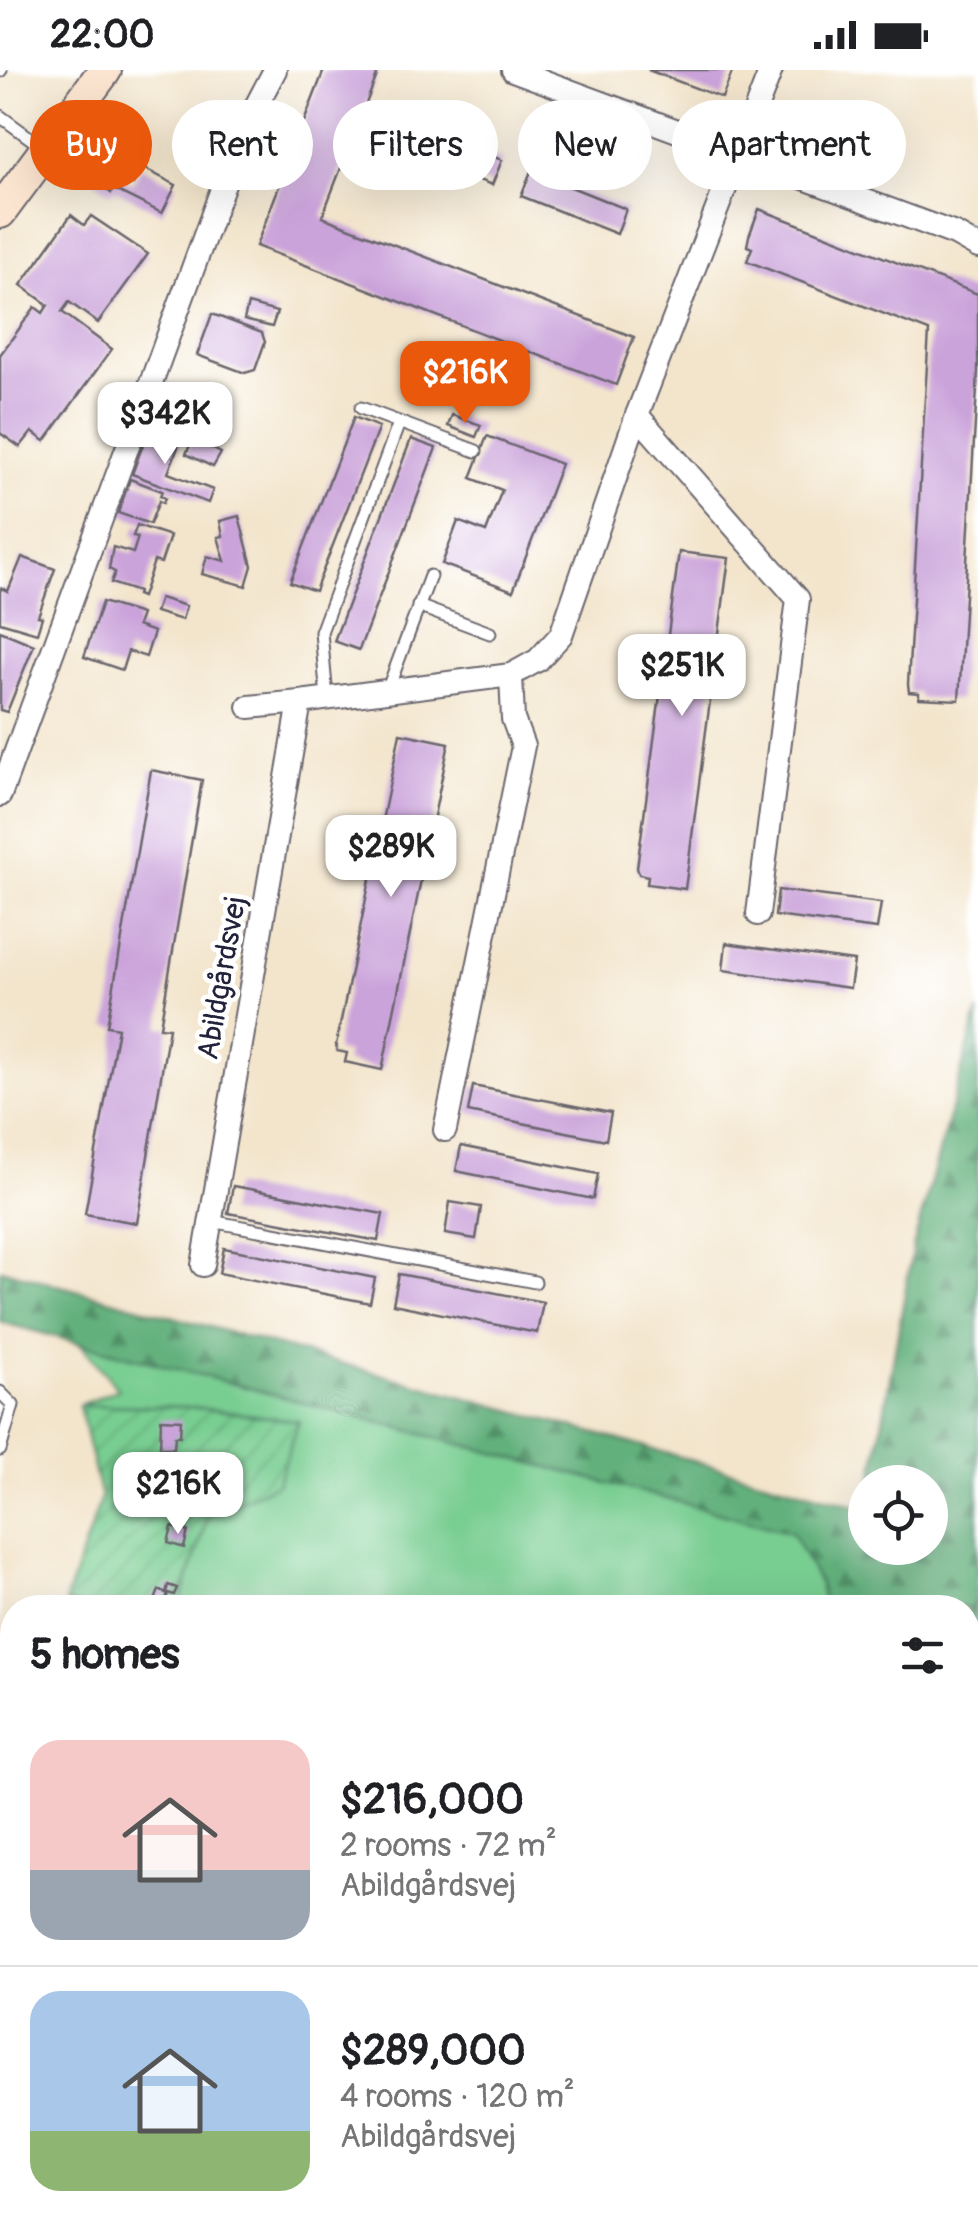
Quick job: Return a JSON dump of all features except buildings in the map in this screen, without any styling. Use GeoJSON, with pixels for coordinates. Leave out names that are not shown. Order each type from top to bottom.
{"type":"FeatureCollection","features":[{"type":"Feature","properties":{"kind":"main road"},"geometry":{"type":"LineString","coordinates":[[84,100],[106,70]]}},
{"type":"Feature","properties":{"kind":"main road"},"geometry":{"type":"LineString","coordinates":[[0,212],[30,172]]}},
{"type":"Feature","properties":{"kind":"street"},"geometry":{"type":"LineString","coordinates":[[0,795],[244,129],[275,70]]}},
{"type":"Feature","properties":{"kind":"street"},"geometry":{"type":"LineString","coordinates":[[513,70],[672,128]]}},
{"type":"Feature","properties":{"kind":"street"},"geometry":{"type":"LineString","coordinates":[[759,100],[771,70]]}},
{"type":"Feature","properties":{"kind":"street"},"geometry":{"type":"LineString","coordinates":[[250,707],[511,675],[538,660],[561,635],[637,415],[723,190]]}},
{"type":"Feature","properties":{"kind":"street"},"geometry":{"type":"LineString","coordinates":[[839,190],[978,246]]}},
{"type":"Feature","properties":{"kind":"street"},"geometry":{"type":"LineString","coordinates":[[637,415],[798,599],[758,914]]}},
{"type":"Feature","properties":{"kind":"street"},"geometry":{"type":"LineString","coordinates":[[444,1130],[523,746],[513,719],[511,675]]}},
{"type":"Feature","properties":{"kind":"street","name":"Abildgårdsvej"},"geometry":{"type":"LineString","coordinates":[[202,1265],[300,702]]}},
{"type":"Feature","properties":{"kind":"lane"},"geometry":{"type":"LineString","coordinates":[[0,116],[30,138]]}},
{"type":"Feature","properties":{"kind":"lane"},"geometry":{"type":"LineString","coordinates":[[361,408],[476,451]]}},
{"type":"Feature","properties":{"kind":"lane"},"geometry":{"type":"LineString","coordinates":[[327,698],[321,632],[399,422]]}},
{"type":"Feature","properties":{"kind":"lane"},"geometry":{"type":"LineString","coordinates":[[387,691],[430,576]]}},
{"type":"Feature","properties":{"kind":"lane"},"geometry":{"type":"LineString","coordinates":[[418,606],[490,634]]}},
{"type":"Feature","properties":{"kind":"lane"},"geometry":{"type":"LineString","coordinates":[[211,1221],[535,1282]]}},
{"type":"Feature","properties":{"kind":"lane"},"geometry":{"type":"LineString","coordinates":[[0,1392],[13,1405],[0,1450]]}},
{"type":"Feature","properties":{"kind":"green space"},"geometry":{"type":"Polygon","coordinates":[[[978,1011],[976,1595],[822,1595],[792,1532],[0,1322],[0,1269],[848,1503],[848,1565],[948,1565],[948,1465],[875,1465],[913,1247],[978,1011]]]}},
{"type":"Feature","properties":{"kind":"green space"},"geometry":{"type":"Polygon","coordinates":[[[80,1343],[793,1532],[822,1595],[183,1595],[208,1515],[200,1501],[299,1421],[189,1407],[80,1405],[118,1389],[80,1343]]]}},
{"type":"Feature","properties":{"kind":"green space"},"geometry":{"type":"Polygon","coordinates":[[[79,1405],[189,1407],[299,1421],[277,1484],[208,1515],[183,1595],[68,1595],[101,1498],[79,1405]]]}}]}
